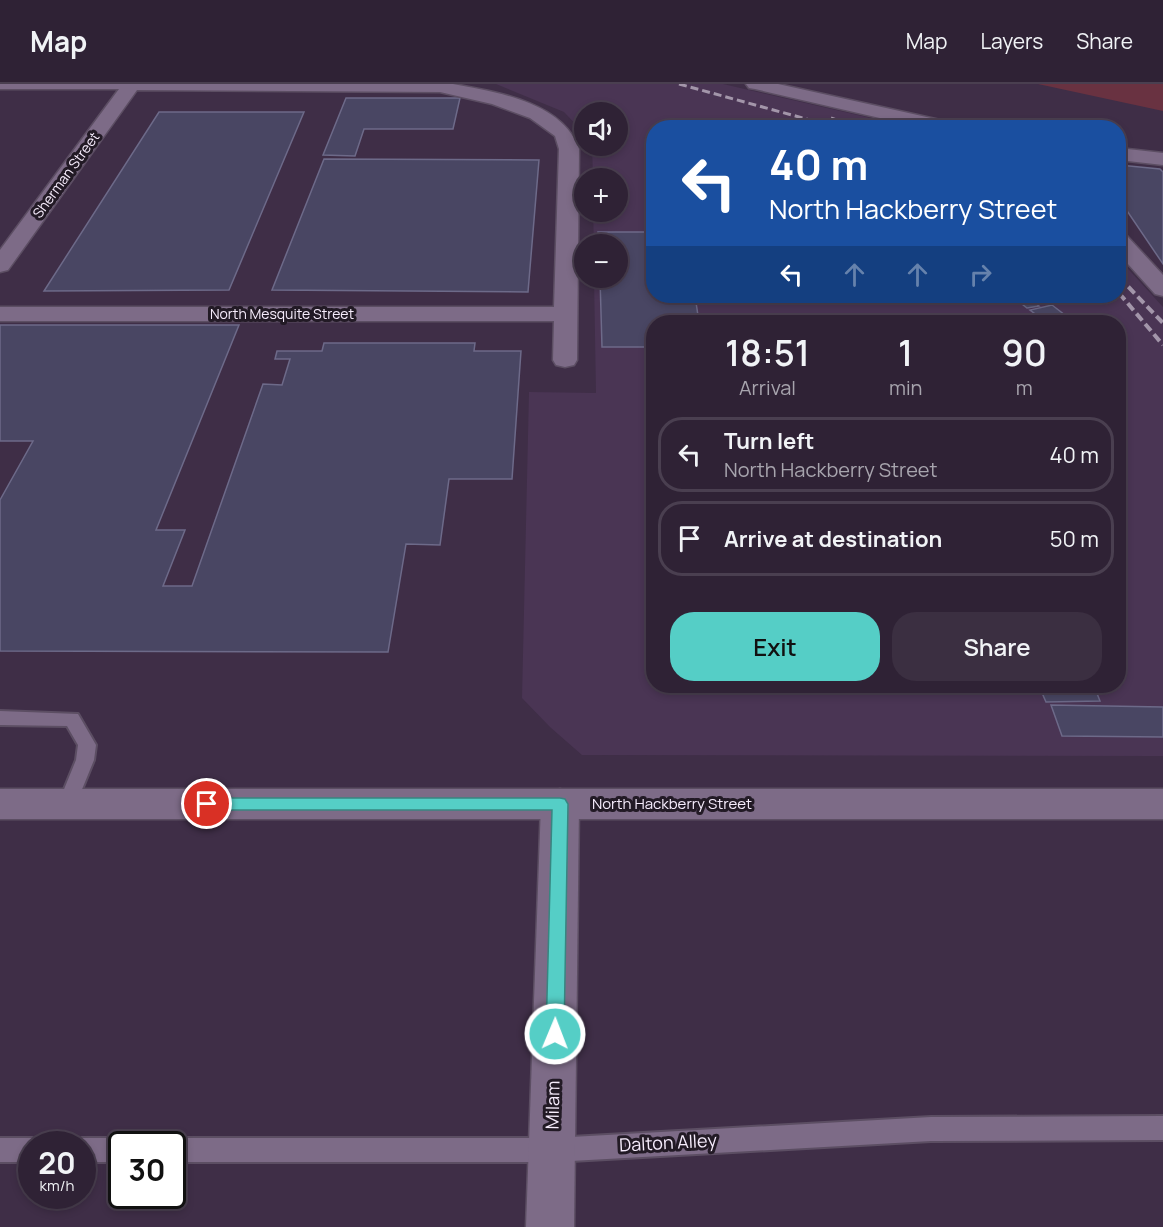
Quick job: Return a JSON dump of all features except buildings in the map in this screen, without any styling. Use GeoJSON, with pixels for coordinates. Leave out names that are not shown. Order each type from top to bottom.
{"type":"FeatureCollection","features":[{"type":"Feature","properties":{"kind":"street"},"geometry":{"type":"LineString","coordinates":[[0,84],[426,84],[487,95],[552,123],[563,133],[569,149],[565,360]]}},
{"type":"Feature","properties":{"kind":"street","name":"Sherman Street"},"geometry":{"type":"LineString","coordinates":[[0,265],[132,84]]}},
{"type":"Feature","properties":{"kind":"street"},"geometry":{"type":"LineString","coordinates":[[755,84],[914,120]]}},
{"type":"Feature","properties":{"kind":"street"},"geometry":{"type":"LineString","coordinates":[[1126,155],[1163,159]]}},
{"type":"Feature","properties":{"kind":"street"},"geometry":{"type":"LineString","coordinates":[[1126,249],[1163,289]]}},
{"type":"Feature","properties":{"kind":"street","name":"North Mesquite Street"},"geometry":{"type":"LineString","coordinates":[[0,314],[565,314]]}},
{"type":"Feature","properties":{"kind":"street","name":"North Hackberry Street"},"geometry":{"type":"LineString","coordinates":[[0,804],[1163,804]]}},
{"type":"Feature","properties":{"kind":"street","name":"Milam"},"geometry":{"type":"LineString","coordinates":[[550,1227],[560,804]]}},
{"type":"Feature","properties":{"kind":"lane"},"geometry":{"type":"LineString","coordinates":[[0,718],[72,719],[87,745],[86,760],[67,804]]}},
{"type":"Feature","properties":{"kind":"lane","name":"Dalton Alley"},"geometry":{"type":"LineString","coordinates":[[186,1150],[553,1150],[931,1129],[1163,1128]]}},
{"type":"Feature","properties":{"kind":"lane"},"geometry":{"type":"LineString","coordinates":[[0,1150],[18,1150]]}},
{"type":"Feature","properties":{"kind":"shaded area"},"geometry":{"type":"Polygon","coordinates":[[[496,84],[723,84],[880,120],[646,120],[646,303],[1126,303],[1126,267],[1163,307],[1163,756],[582,755],[550,727],[522,698],[529,392],[596,393],[594,288],[628,288],[628,234],[594,234],[593,222],[628,222],[628,168],[593,168],[592,156],[628,156],[628,102],[574,102],[574,122],[564,112],[496,84]]]}},
{"type":"Feature","properties":{"kind":"shaded area"},"geometry":{"type":"Polygon","coordinates":[[[1038,84],[1163,84],[1163,111],[1038,84]]]}},
{"type":"Feature","properties":{"kind":"railway"},"geometry":{"type":"LineString","coordinates":[[679,84],[810,120]]}},
{"type":"Feature","properties":{"kind":"railway"},"geometry":{"type":"LineString","coordinates":[[831,118],[837,120]]}},
{"type":"Feature","properties":{"kind":"railway"},"geometry":{"type":"LineString","coordinates":[[1126,284],[1163,323]]}},
{"type":"Feature","properties":{"kind":"railway"},"geometry":{"type":"LineString","coordinates":[[1126,301],[1163,345]]}},
{"type":"Feature","properties":{"kind":"route"},"geometry":{"type":"LineString","coordinates":[[207,804],[560,804],[555,1034]]}}]}
